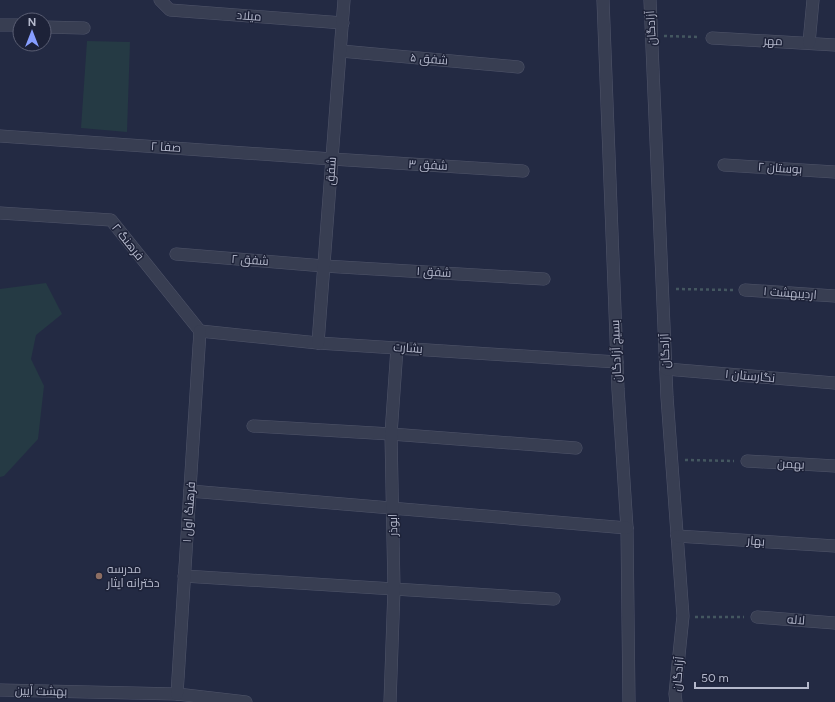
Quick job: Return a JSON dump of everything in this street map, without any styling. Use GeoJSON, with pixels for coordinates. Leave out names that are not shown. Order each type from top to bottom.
{"type":"FeatureCollection","features":[{"type":"Feature","properties":{"kind":"street","name":"میلاد"},"geometry":{"type":"LineString","coordinates":[[160,0],[170,10],[343,23]]}},
{"type":"Feature","properties":{"kind":"street","name":"شفق"},"geometry":{"type":"LineString","coordinates":[[318,343],[344,0]]}},
{"type":"Feature","properties":{"kind":"street","name":"بسیج آزادگان"},"geometry":{"type":"LineString","coordinates":[[603,0],[617,362],[628,528],[629,702]]}},
{"type":"Feature","properties":{"kind":"street","name":"آزادگان"},"geometry":{"type":"LineString","coordinates":[[650,0],[666,369],[683,616],[675,694],[676,702]]}},
{"type":"Feature","properties":{"kind":"street"},"geometry":{"type":"LineString","coordinates":[[809,43],[813,0]]}},
{"type":"Feature","properties":{"kind":"street"},"geometry":{"type":"LineString","coordinates":[[0,25],[12,26]]}},
{"type":"Feature","properties":{"kind":"street"},"geometry":{"type":"LineString","coordinates":[[52,27],[84,28]]}},
{"type":"Feature","properties":{"kind":"street","name":"مهر"},"geometry":{"type":"LineString","coordinates":[[712,38],[835,44]]}},
{"type":"Feature","properties":{"kind":"street","name":"شفق ۵"},"geometry":{"type":"LineString","coordinates":[[340,51],[518,67]]}},
{"type":"Feature","properties":{"kind":"street","name":"صفا ۲"},"geometry":{"type":"LineString","coordinates":[[0,136],[332,159]]}},
{"type":"Feature","properties":{"kind":"street","name":"شفق ۳"},"geometry":{"type":"LineString","coordinates":[[332,159],[523,171]]}},
{"type":"Feature","properties":{"kind":"street","name":"بوستان ۲"},"geometry":{"type":"LineString","coordinates":[[724,165],[835,172]]}},
{"type":"Feature","properties":{"kind":"street","name":"فرهنگ ۲"},"geometry":{"type":"LineString","coordinates":[[0,213],[111,220],[200,331]]}},
{"type":"Feature","properties":{"kind":"street","name":"شفق ۲"},"geometry":{"type":"LineString","coordinates":[[176,254],[324,266]]}},
{"type":"Feature","properties":{"kind":"street","name":"شفق ۱"},"geometry":{"type":"LineString","coordinates":[[324,266],[544,279]]}},
{"type":"Feature","properties":{"kind":"street","name":"اردیبهشت ۱"},"geometry":{"type":"LineString","coordinates":[[745,290],[835,296]]}},
{"type":"Feature","properties":{"kind":"street","name":"بشارت"},"geometry":{"type":"LineString","coordinates":[[200,331],[318,343],[617,362]]}},
{"type":"Feature","properties":{"kind":"street","name":"فرهنگ اول ۱"},"geometry":{"type":"LineString","coordinates":[[177,694],[200,331]]}},
{"type":"Feature","properties":{"kind":"street","name":"ابوذر"},"geometry":{"type":"LineString","coordinates":[[390,702],[394,589],[391,434],[397,348]]}},
{"type":"Feature","properties":{"kind":"street","name":"نگارستان ۱"},"geometry":{"type":"LineString","coordinates":[[666,369],[835,383]]}},
{"type":"Feature","properties":{"kind":"street"},"geometry":{"type":"LineString","coordinates":[[253,426],[391,434],[576,448]]}},
{"type":"Feature","properties":{"kind":"street","name":"بهمن"},"geometry":{"type":"LineString","coordinates":[[747,461],[835,466]]}},
{"type":"Feature","properties":{"kind":"street"},"geometry":{"type":"LineString","coordinates":[[190,491],[628,528]]}},
{"type":"Feature","properties":{"kind":"street","name":"بهار"},"geometry":{"type":"LineString","coordinates":[[677,536],[835,546]]}},
{"type":"Feature","properties":{"kind":"street"},"geometry":{"type":"LineString","coordinates":[[184,576],[554,599]]}},
{"type":"Feature","properties":{"kind":"street","name":"لاله"},"geometry":{"type":"LineString","coordinates":[[756,617],[835,623]]}},
{"type":"Feature","properties":{"kind":"street","name":"بهشت آیین"},"geometry":{"type":"LineString","coordinates":[[0,690],[177,694],[246,702]]}},
{"type":"Feature","properties":{"kind":"path"},"geometry":{"type":"LineString","coordinates":[[652,36],[712,38]]}},
{"type":"Feature","properties":{"kind":"path"},"geometry":{"type":"LineString","coordinates":[[662,289],[745,290]]}},
{"type":"Feature","properties":{"kind":"path"},"geometry":{"type":"LineString","coordinates":[[672,460],[747,461]]}},
{"type":"Feature","properties":{"kind":"path"},"geometry":{"type":"LineString","coordinates":[[683,616],[756,617]]}},
{"type":"Feature","properties":{"kind":"shaded area"},"geometry":{"type":"Polygon","coordinates":[[[87,41],[130,42],[127,132],[81,128],[87,41]]]}},
{"type":"Feature","properties":{"kind":"shaded area"},"geometry":{"type":"Polygon","coordinates":[[[46,283],[62,314],[36,335],[31,359],[44,386],[38,439],[4,476],[0,477],[0,289],[46,283]]]}},
{"type":"Feature","properties":{"kind":"place","name":"مدرسه دخترانه ایثار"},"geometry":{"type":"Point","coordinates":[99,576]}}]}
